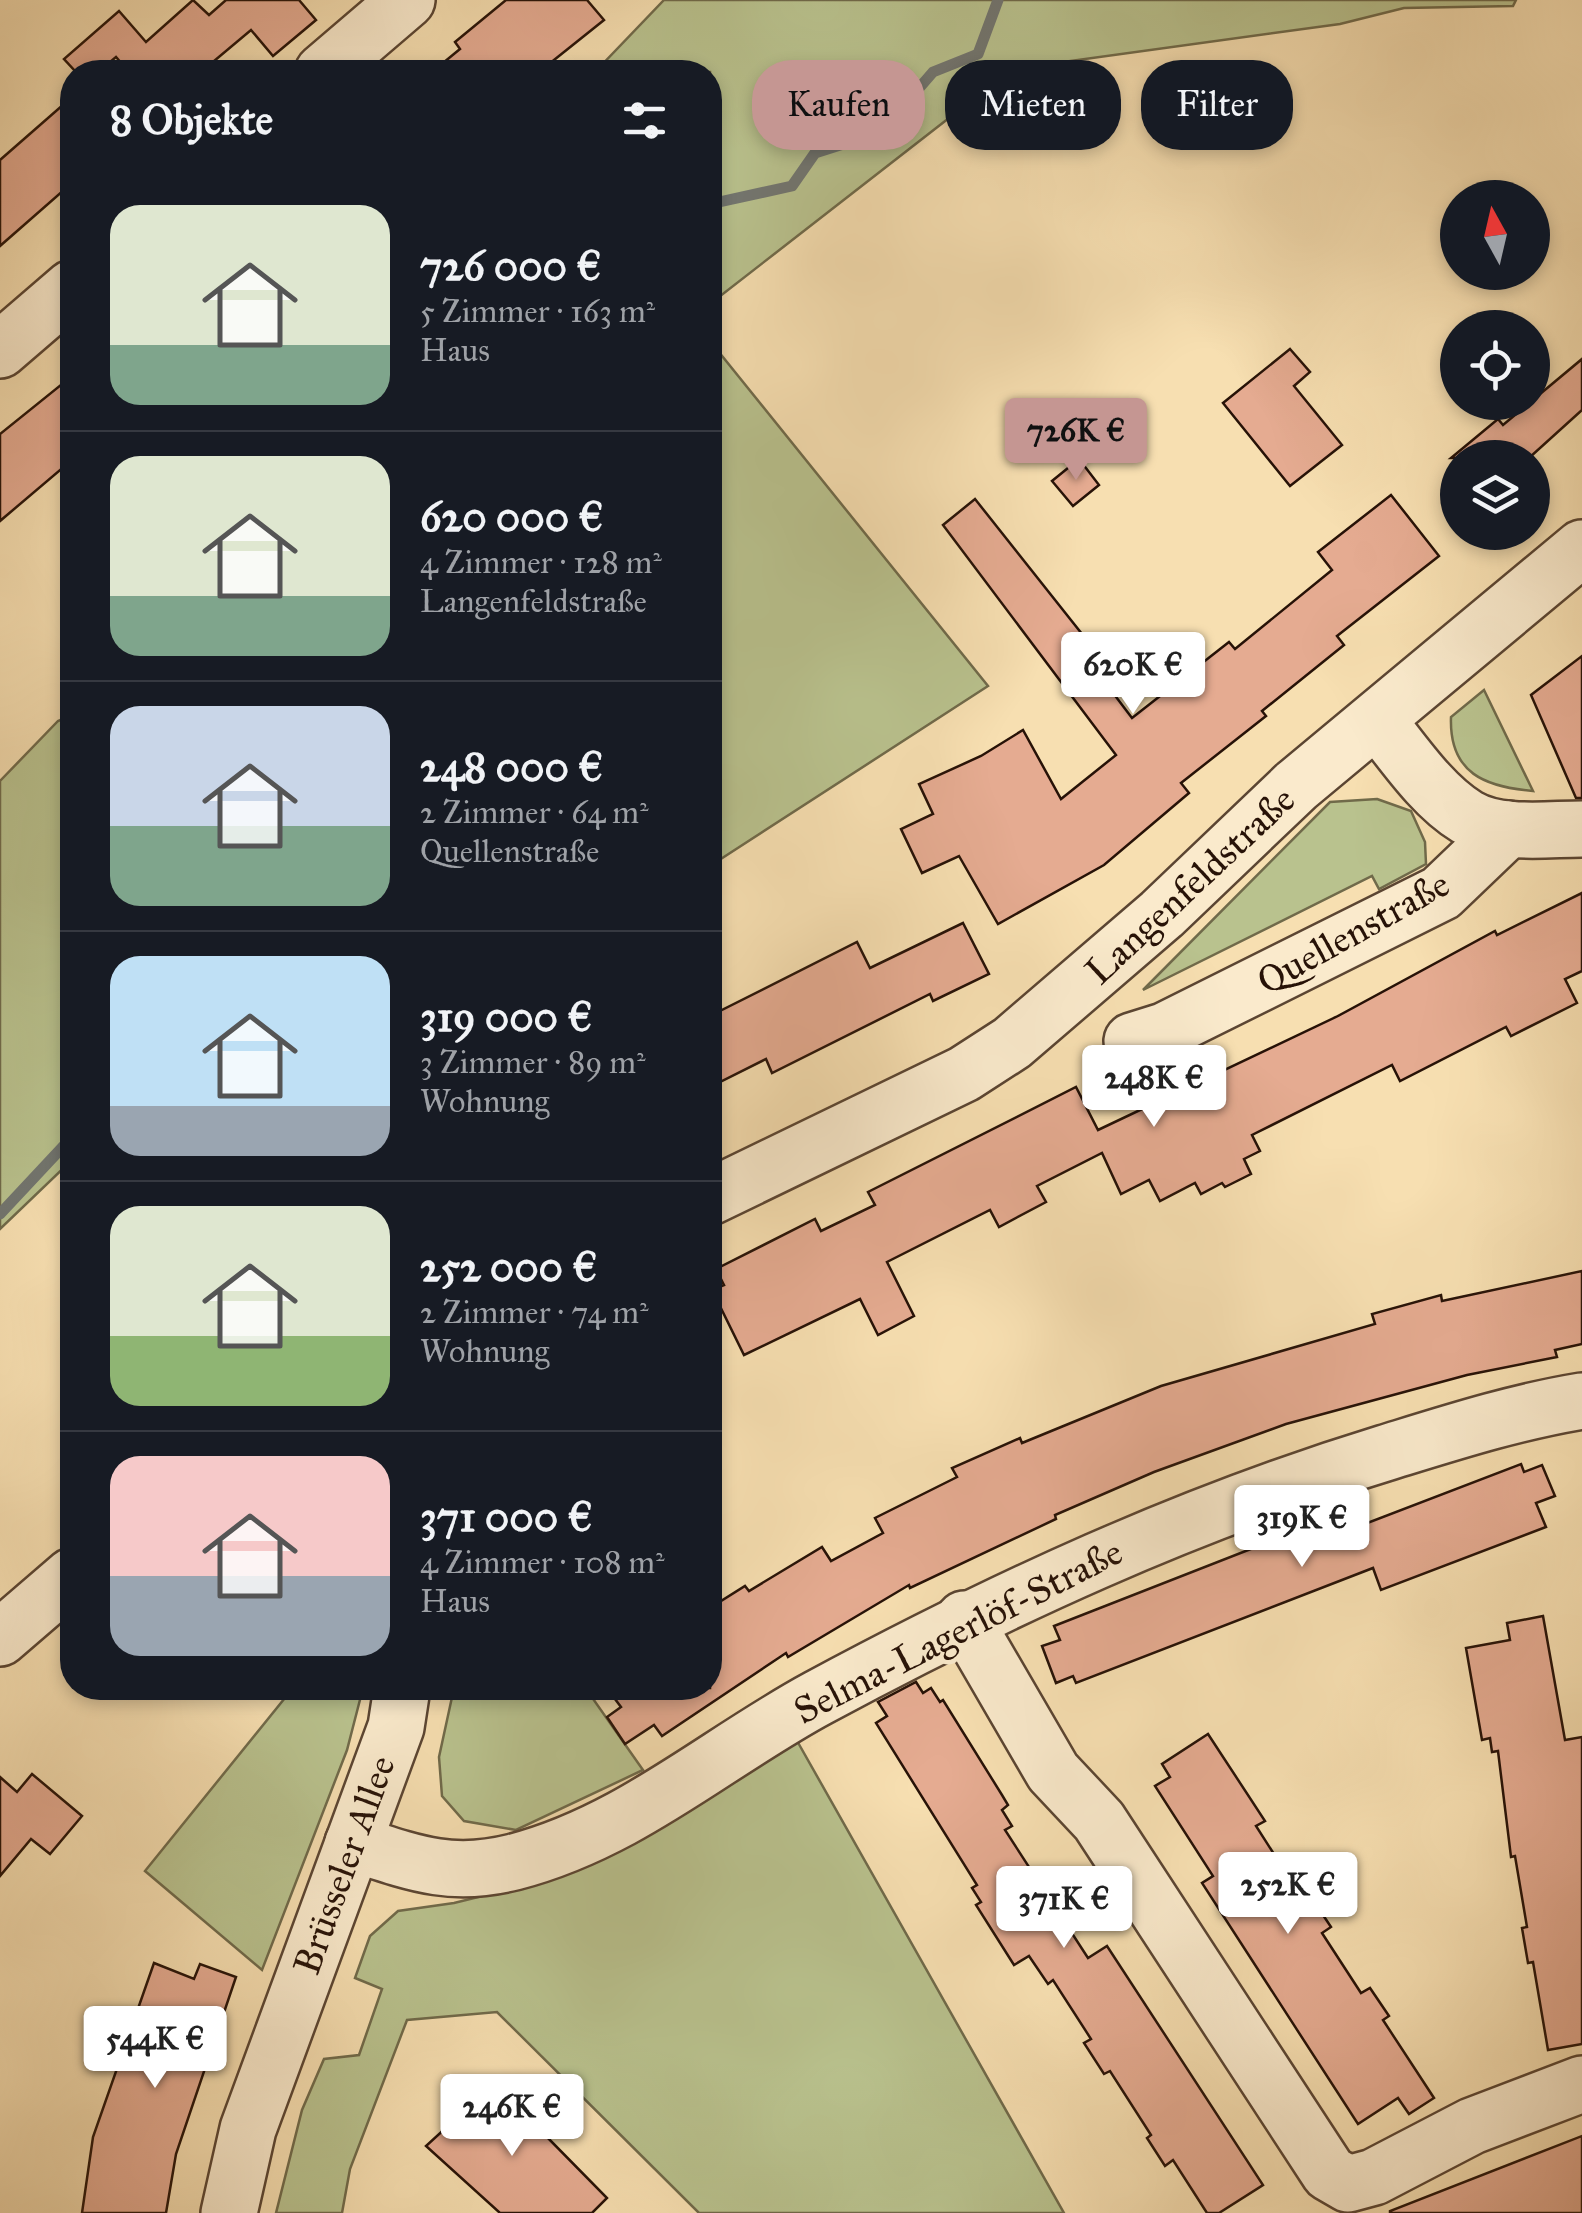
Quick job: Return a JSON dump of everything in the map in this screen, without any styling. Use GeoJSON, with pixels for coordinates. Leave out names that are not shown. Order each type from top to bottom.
{"type":"FeatureCollection","features":[{"type":"Feature","properties":{"kind":"street"},"geometry":{"type":"LineString","coordinates":[[336,60],[407,0]]}},
{"type":"Feature","properties":{"kind":"street"},"geometry":{"type":"LineString","coordinates":[[0,350],[60,298]]}},
{"type":"Feature","properties":{"kind":"street","name":"Langenfeldstraße"},"geometry":{"type":"LineString","coordinates":[[722,1191],[964,1074],[1012,1043],[1162,914],[1296,786],[1582,548]]}},
{"type":"Feature","properties":{"kind":"street","name":"Quellenstraße"},"geometry":{"type":"LineString","coordinates":[[1377,720],[1436,790],[1468,818],[1508,829],[1582,829]]}},
{"type":"Feature","properties":{"kind":"street","name":"Quellenstraße"},"geometry":{"type":"LineString","coordinates":[[1132,1041],[1164,1031],[1441,893],[1508,829]]}},
{"type":"Feature","properties":{"kind":"street","name":"Selma-Lagerlöf-Straße"},"geometry":{"type":"LineString","coordinates":[[354,1844],[433,1870],[480,1870],[519,1861],[645,1809],[790,1714],[964,1619],[1098,1556],[1268,1489],[1463,1429],[1582,1401]]}},
{"type":"Feature","properties":{"kind":"street"},"geometry":{"type":"LineString","coordinates":[[0,1638],[60,1586]]}},
{"type":"Feature","properties":{"kind":"street"},"geometry":{"type":"LineString","coordinates":[[964,1619],[1053,1772],[1099,1821],[1329,2172],[1348,2184],[1374,2178],[1472,2126],[1582,2084]]}},
{"type":"Feature","properties":{"kind":"street","name":"Brüsseler Allee"},"geometry":{"type":"LineString","coordinates":[[230,2213],[248,2129],[396,1727],[400,1700]]}},
{"type":"Feature","properties":{"kind":"green space"},"geometry":{"type":"Polygon","coordinates":[[[664,0],[1516,0],[1513,6],[1404,8],[1340,24],[1078,60],[945,60],[945,121],[925,137],[925,60],[752,60],[752,150],[908,150],[722,295],[722,60],[606,60],[664,0]]]}},
{"type":"Feature","properties":{"kind":"green space"},"geometry":{"type":"Polygon","coordinates":[[[722,356],[988,686],[722,858],[722,356]]]}},
{"type":"Feature","properties":{"kind":"green space"},"geometry":{"type":"Polygon","coordinates":[[[1484,690],[1533,791],[1486,781],[1474,774],[1456,752],[1451,717],[1484,690]]]}},
{"type":"Feature","properties":{"kind":"green space"},"geometry":{"type":"Polygon","coordinates":[[[58,721],[60,1172],[0,1229],[0,781],[58,721]]]}},
{"type":"Feature","properties":{"kind":"green space"},"geometry":{"type":"Polygon","coordinates":[[[1377,799],[1411,811],[1425,842],[1426,864],[1379,889],[1372,876],[1143,990],[1330,802],[1377,799]]]}},
{"type":"Feature","properties":{"kind":"green space"},"geometry":{"type":"Polygon","coordinates":[[[283,1700],[360,1700],[347,1750],[262,1970],[145,1871],[283,1700]]]}},
{"type":"Feature","properties":{"kind":"green space"},"geometry":{"type":"Polygon","coordinates":[[[451,1700],[594,1700],[643,1770],[516,1830],[464,1821],[442,1796],[439,1757],[451,1700]]]}},
{"type":"Feature","properties":{"kind":"green space"},"geometry":{"type":"Polygon","coordinates":[[[796,1739],[1064,2213],[699,2213],[497,2012],[407,2020],[350,2169],[342,2213],[276,2213],[302,2110],[324,2059],[359,2055],[382,1989],[355,1978],[370,1936],[398,1911],[454,1903],[556,1878],[674,1820],[796,1739]]]}},
{"type":"Feature","properties":{"kind":"building"},"geometry":{"type":"Polygon","coordinates":[[[193,0],[209,15],[226,0],[299,0],[316,20],[273,56],[251,30],[215,60],[64,59],[119,11],[146,42],[193,0]]]}},
{"type":"Feature","properties":{"kind":"building"},"geometry":{"type":"Polygon","coordinates":[[[506,0],[587,0],[604,20],[554,60],[447,60],[460,49],[455,42],[506,0]]]}},
{"type":"Feature","properties":{"kind":"building"},"geometry":{"type":"Polygon","coordinates":[[[60,108],[60,194],[0,246],[0,160],[60,108]]]}},
{"type":"Feature","properties":{"kind":"building"},"geometry":{"type":"Polygon","coordinates":[[[1290,349],[1310,372],[1294,386],[1342,445],[1290,486],[1223,403],[1290,349]]]}},
{"type":"Feature","properties":{"kind":"building"},"geometry":{"type":"Polygon","coordinates":[[[1582,359],[1582,410],[1549,440],[1473,440],[1497,420],[1503,425],[1509,420],[1550,420],[1550,386],[1582,359]]]}},
{"type":"Feature","properties":{"kind":"building"},"geometry":{"type":"Polygon","coordinates":[[[60,386],[60,470],[0,521],[0,434],[60,386]]]}},
{"type":"Feature","properties":{"kind":"building"},"geometry":{"type":"Polygon","coordinates":[[[1079,459],[1099,485],[1073,506],[1052,481],[1079,459]]]}},
{"type":"Feature","properties":{"kind":"building"},"geometry":{"type":"Polygon","coordinates":[[[1391,495],[1439,556],[1337,636],[1344,645],[1262,711],[1266,716],[1181,783],[1189,793],[1104,865],[998,924],[959,856],[922,873],[901,829],[933,814],[919,784],[981,756],[1023,730],[1061,799],[1116,755],[943,525],[975,499],[1082,634],[1073,640],[1132,718],[1229,642],[1235,649],[1332,570],[1318,552],[1391,495]]]}},
{"type":"Feature","properties":{"kind":"building"},"geometry":{"type":"Polygon","coordinates":[[[1582,656],[1582,798],[1576,798],[1531,695],[1582,656]]]}},
{"type":"Feature","properties":{"kind":"building"},"geometry":{"type":"Polygon","coordinates":[[[1582,893],[1582,971],[1565,979],[1577,1003],[1511,1036],[1506,1027],[1400,1081],[1392,1065],[1252,1135],[1260,1151],[1244,1159],[1251,1174],[1225,1187],[1222,1183],[1201,1194],[1195,1183],[1160,1201],[1149,1180],[1121,1194],[1102,1153],[1037,1186],[1046,1202],[999,1227],[990,1210],[887,1262],[914,1316],[878,1335],[860,1299],[744,1355],[722,1310],[722,1266],[815,1219],[821,1231],[875,1205],[868,1192],[1076,1087],[1098,1130],[1336,1017],[1495,931],[1497,935],[1582,893]]]}},
{"type":"Feature","properties":{"kind":"building"},"geometry":{"type":"Polygon","coordinates":[[[963,923],[989,974],[933,1001],[930,994],[772,1073],[766,1059],[722,1081],[722,1010],[857,942],[870,968],[963,923]]]}},
{"type":"Feature","properties":{"kind":"building"},"geometry":{"type":"Polygon","coordinates":[[[1582,1271],[1582,1344],[1555,1350],[1557,1357],[1467,1375],[1286,1424],[1154,1472],[1055,1515],[1056,1519],[910,1588],[909,1585],[788,1657],[786,1653],[722,1696],[722,1600],[745,1586],[749,1591],[822,1547],[831,1561],[883,1533],[875,1518],[957,1477],[952,1468],[1020,1438],[1022,1443],[1161,1386],[1375,1324],[1372,1314],[1441,1295],[1442,1301],[1582,1271]]]}},
{"type":"Feature","properties":{"kind":"building"},"geometry":{"type":"Polygon","coordinates":[[[1521,1464],[1524,1472],[1542,1465],[1555,1496],[1536,1503],[1546,1527],[1381,1590],[1373,1568],[1076,1683],[1073,1676],[1056,1683],[1042,1646],[1060,1640],[1054,1626],[1256,1547],[1253,1538],[1314,1515],[1320,1530],[1353,1517],[1357,1527],[1521,1464]]]}},
{"type":"Feature","properties":{"kind":"building"},"geometry":{"type":"Polygon","coordinates":[[[1543,1616],[1565,1740],[1582,1737],[1582,2044],[1548,2050],[1533,1962],[1528,1963],[1522,1928],[1527,1927],[1515,1856],[1511,1857],[1498,1751],[1492,1752],[1490,1738],[1482,1740],[1466,1648],[1510,1640],[1507,1623],[1543,1616]]]}},
{"type":"Feature","properties":{"kind":"building"},"geometry":{"type":"Polygon","coordinates":[[[916,1682],[923,1693],[931,1688],[940,1702],[943,1700],[1008,1805],[1002,1810],[1012,1826],[1005,1830],[1088,1958],[1107,1946],[1263,2185],[1219,2213],[1207,2213],[1173,2160],[1165,2166],[1147,2138],[1151,2135],[1110,2071],[1104,2074],[1084,2043],[1091,2039],[1053,1980],[1048,1984],[1029,1956],[1014,1965],[976,1905],[981,1902],[972,1888],[977,1885],[876,1723],[887,1716],[878,1702],[916,1682]]]}},
{"type":"Feature","properties":{"kind":"building"},"geometry":{"type":"Polygon","coordinates":[[[616,1700],[716,1700],[662,1736],[654,1725],[625,1744],[607,1717],[621,1707],[616,1700]]]}},
{"type":"Feature","properties":{"kind":"building"},"geometry":{"type":"Polygon","coordinates":[[[1208,1734],[1265,1821],[1256,1826],[1304,1901],[1311,1897],[1331,1927],[1322,1933],[1361,1993],[1370,1988],[1389,2016],[1383,2020],[1434,2098],[1409,2114],[1398,2098],[1358,2124],[1202,1883],[1213,1876],[1155,1786],[1170,1777],[1162,1764],[1208,1734]]]}},
{"type":"Feature","properties":{"kind":"building"},"geometry":{"type":"Polygon","coordinates":[[[32,1774],[82,1816],[50,1854],[31,1839],[0,1876],[0,1777],[17,1792],[32,1774]]]}},
{"type":"Feature","properties":{"kind":"building"},"geometry":{"type":"Polygon","coordinates":[[[154,1963],[194,1979],[200,1964],[236,1977],[176,2154],[166,2213],[82,2213],[93,2137],[154,1963]]]}},
{"type":"Feature","properties":{"kind":"building"},"geometry":{"type":"Polygon","coordinates":[[[487,2076],[607,2198],[592,2213],[500,2213],[426,2146],[472,2104],[465,2097],[487,2076]]]}},
{"type":"Feature","properties":{"kind":"building"},"geometry":{"type":"Polygon","coordinates":[[[1582,2136],[1582,2213],[1390,2213],[1390,2211],[1582,2136]]]}},
{"type":"Feature","properties":{"kind":"waterway"},"geometry":{"type":"LineString","coordinates":[[722,201],[792,186],[815,153],[881,132],[933,72],[978,54],[998,0]]}},
{"type":"Feature","properties":{"kind":"waterway"},"geometry":{"type":"LineString","coordinates":[[0,1214],[60,1150]]}}]}
